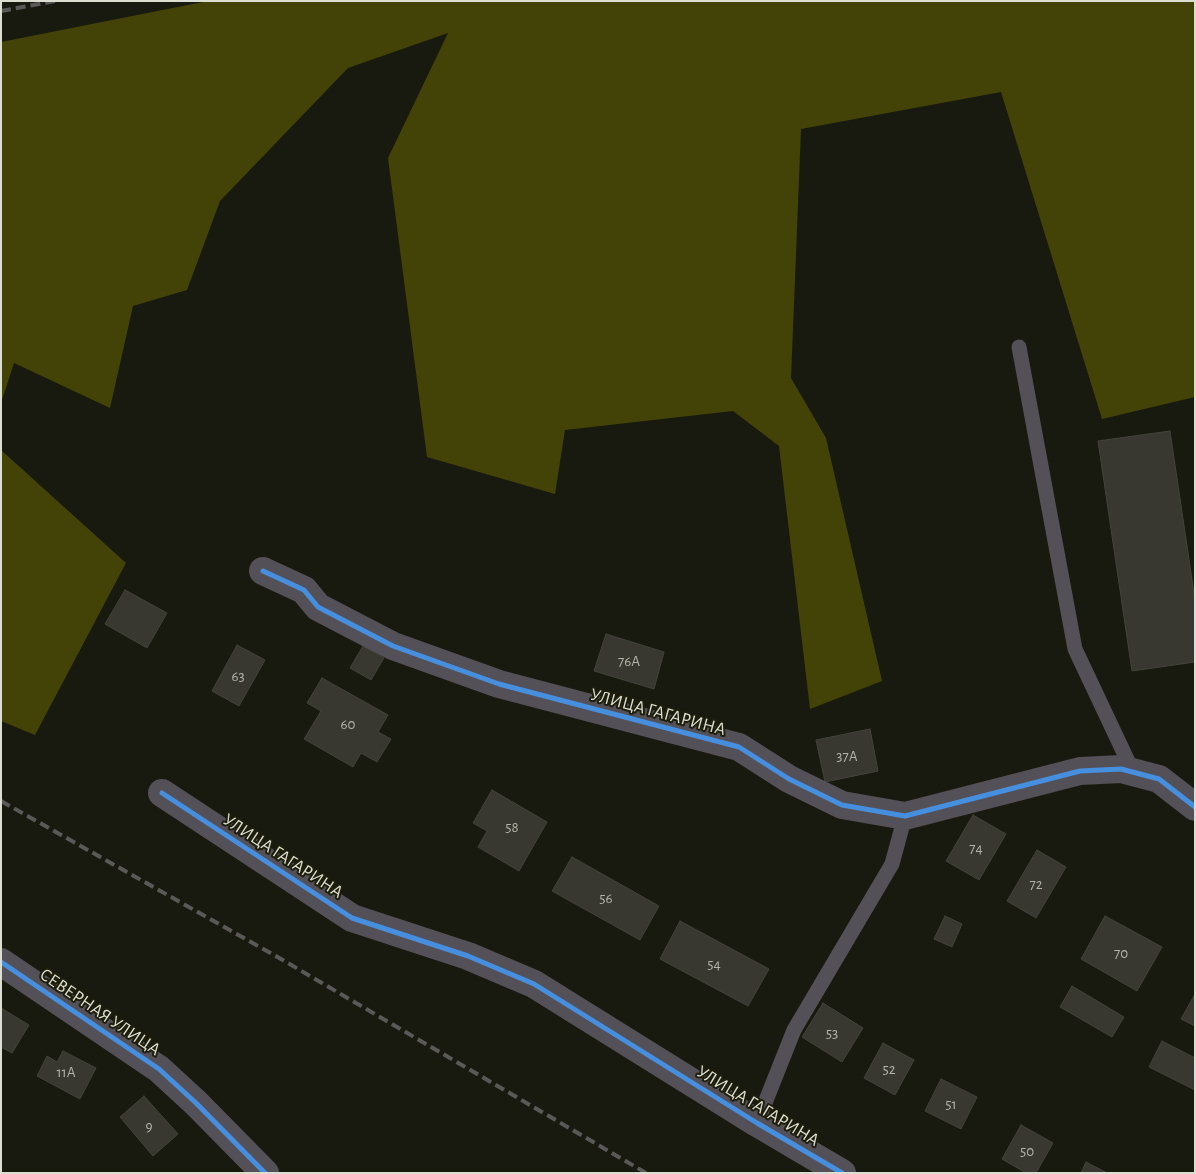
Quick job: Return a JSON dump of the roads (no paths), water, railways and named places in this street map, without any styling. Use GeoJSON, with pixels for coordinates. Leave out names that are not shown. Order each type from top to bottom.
{"type":"FeatureCollection","features":[{"type":"Feature","properties":{"kind":"street","name":"УЛИЦА ГАГАРИНА"},"geometry":{"type":"LineString","coordinates":[[264,571],[304,590],[318,607],[394,646],[499,684],[740,747],[789,779],[842,805],[906,816],[1080,771],[1122,769],[1158,779],[1195,807]]}},
{"type":"Feature","properties":{"kind":"street","name":"УЛИЦА ГАГАРИНА"},"geometry":{"type":"LineString","coordinates":[[162,793],[352,918],[468,956],[534,984],[757,1123],[842,1173]]}},
{"type":"Feature","properties":{"kind":"street","name":"СЕВЕРНАЯ УЛИЦА"},"geometry":{"type":"LineString","coordinates":[[1,962],[159,1069],[196,1103],[265,1173]]}},
{"type":"Feature","properties":{"kind":"lane"},"geometry":{"type":"LineString","coordinates":[[1019,347],[1075,649],[1133,772]]}},
{"type":"Feature","properties":{"kind":"lane"},"geometry":{"type":"LineString","coordinates":[[757,1123],[794,1030],[892,864],[906,816]]}},
{"type":"Feature","properties":{"kind":"railway"},"geometry":{"type":"LineString","coordinates":[[1,11],[55,1]]}},
{"type":"Feature","properties":{"kind":"railway"},"geometry":{"type":"LineString","coordinates":[[1,801],[281,959],[646,1173]]}}]}
